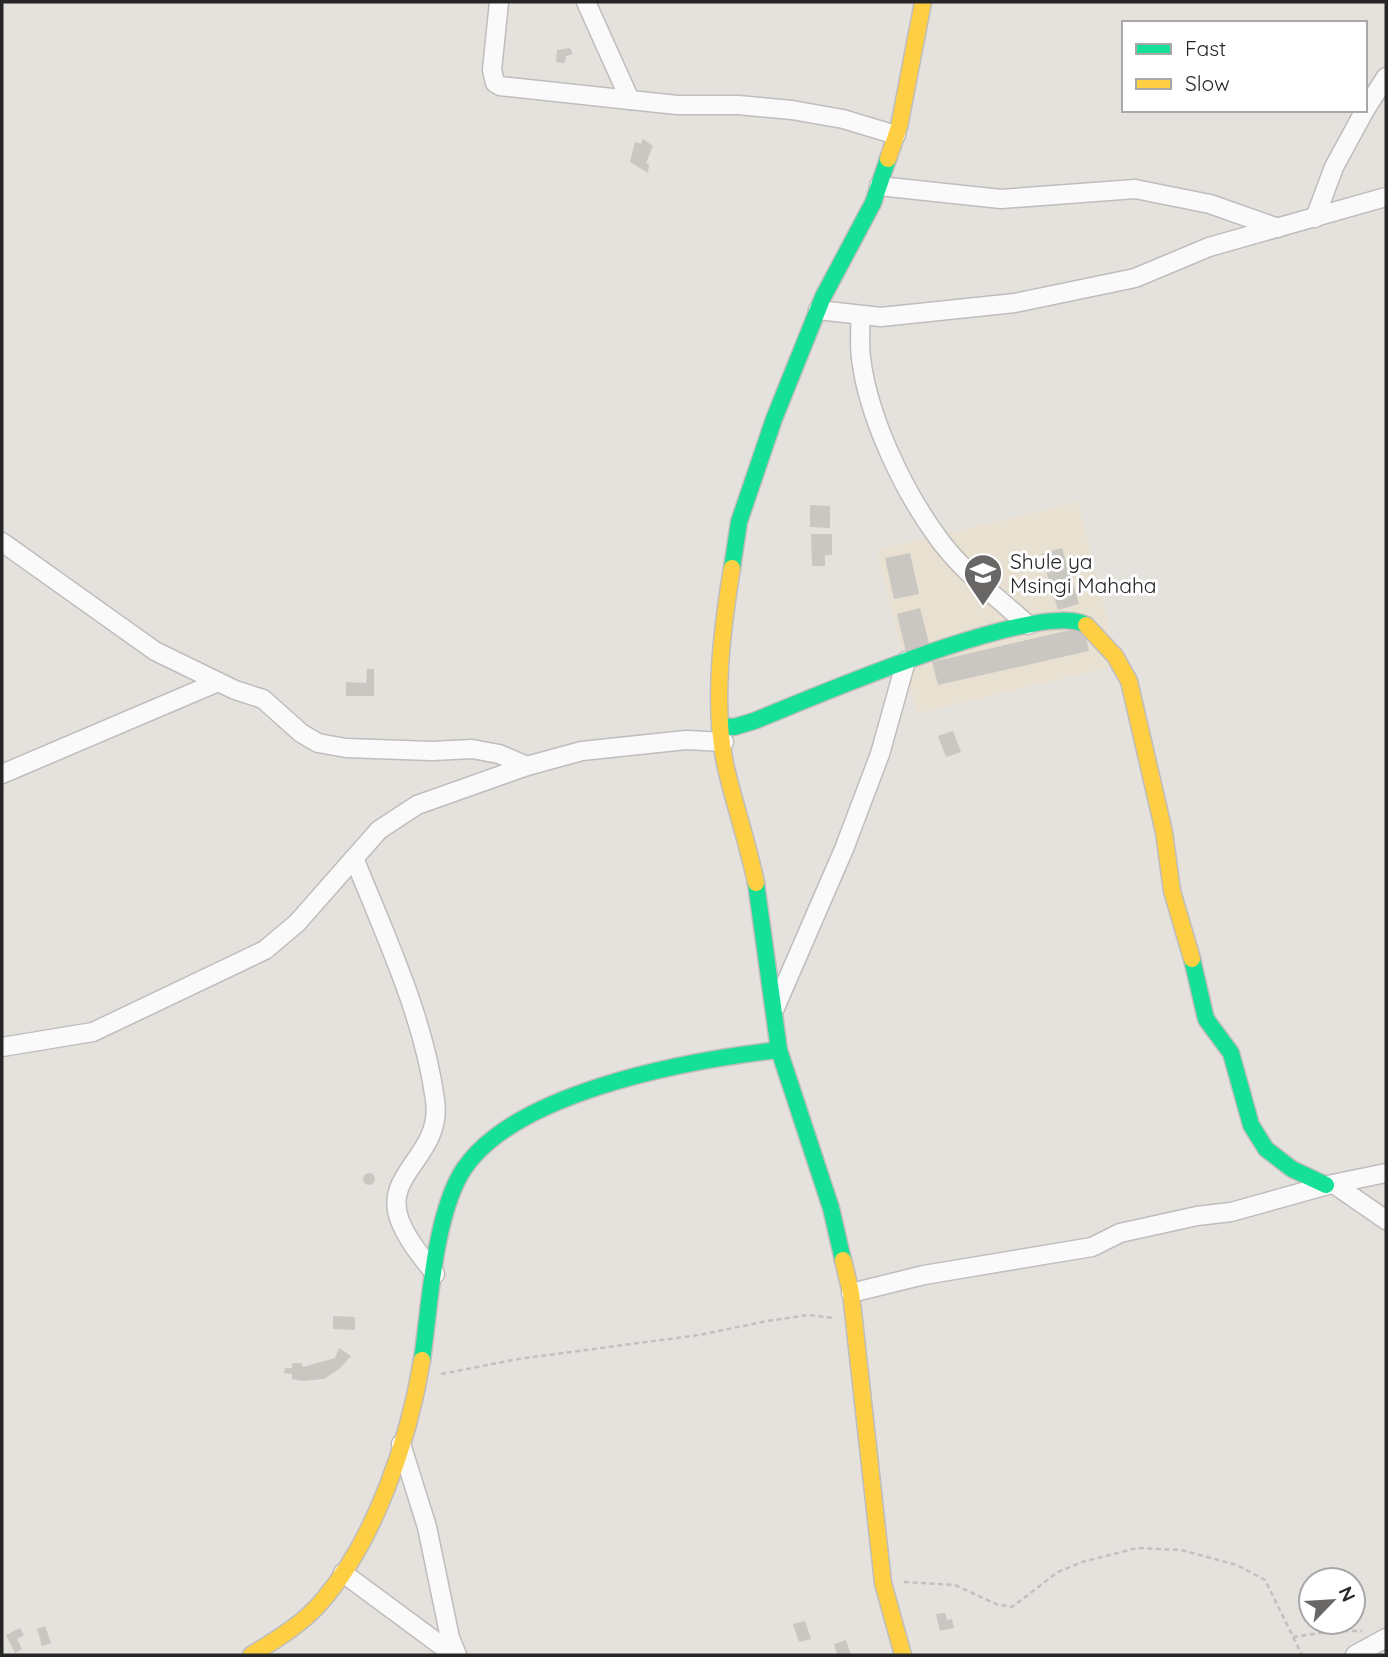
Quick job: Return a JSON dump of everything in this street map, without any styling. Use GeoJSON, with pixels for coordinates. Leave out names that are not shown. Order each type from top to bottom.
{"type":"FeatureCollection","features":[{"type":"Feature","properties":{"kind":"street"},"geometry":{"type":"LineString","coordinates":[[499,2],[492,71],[495,83],[514,89],[630,100],[792,110],[843,119],[896,135]]}},
{"type":"Feature","properties":{"kind":"street"},"geometry":{"type":"LineString","coordinates":[[586,2],[630,100]]}},
{"type":"Feature","properties":{"kind":"street"},"geometry":{"type":"LineString","coordinates":[[903,1655],[883,1583],[872,1504],[852,1301],[831,1208],[779,1050],[758,892],[748,842],[726,766],[723,734],[723,621],[739,523],[774,419],[818,310],[879,186],[896,135],[923,2]]}},
{"type":"Feature","properties":{"kind":"street"},"geometry":{"type":"LineString","coordinates":[[1367,107],[1386,76]]}},
{"type":"Feature","properties":{"kind":"street"},"geometry":{"type":"LineString","coordinates":[[1315,218],[1334,167],[1364,112]]}},
{"type":"Feature","properties":{"kind":"street"},"geometry":{"type":"LineString","coordinates":[[879,186],[1001,198],[1135,189],[1210,204],[1279,228]]}},
{"type":"Feature","properties":{"kind":"street"},"geometry":{"type":"LineString","coordinates":[[818,310],[881,317],[1015,303],[1135,278],[1209,247],[1386,197]]}},
{"type":"Feature","properties":{"kind":"street"},"geometry":{"type":"LineString","coordinates":[[860,315],[861,357],[865,379],[887,445],[910,493],[937,537],[980,583],[1028,625]]}},
{"type":"Feature","properties":{"kind":"street"},"geometry":{"type":"LineString","coordinates":[[2,542],[155,651],[218,682],[263,699],[301,733],[318,743],[346,748],[432,751],[472,749],[499,754],[527,766]]}},
{"type":"Feature","properties":{"kind":"street"},"geometry":{"type":"LineString","coordinates":[[2,1048],[93,1032],[265,950],[297,923],[379,830],[417,805],[527,766],[582,751],[723,734],[734,727],[906,661],[1028,625],[1066,620],[1084,623],[1115,656],[1129,681],[1164,832],[1172,891],[1206,1018],[1231,1053],[1251,1125],[1266,1149],[1292,1169],[1330,1184],[1386,1220]]}},
{"type":"Feature","properties":{"kind":"street"},"geometry":{"type":"LineString","coordinates":[[774,1008],[844,849],[880,754],[906,661]]}},
{"type":"Feature","properties":{"kind":"street"},"geometry":{"type":"LineString","coordinates":[[2,774],[218,682]]}},
{"type":"Feature","properties":{"kind":"street"},"geometry":{"type":"LineString","coordinates":[[354,858],[410,1003],[435,1096],[437,1116],[429,1142],[403,1177],[396,1205],[409,1240],[435,1274]]}},
{"type":"Feature","properties":{"kind":"street"},"geometry":{"type":"LineString","coordinates":[[251,1655],[283,1635],[322,1602],[343,1573],[362,1538],[410,1420],[435,1274],[455,1183],[483,1148],[528,1115],[628,1079],[727,1054],[779,1050]]}},
{"type":"Feature","properties":{"kind":"street"},"geometry":{"type":"LineString","coordinates":[[852,1301],[924,1275],[1093,1248],[1120,1233],[1197,1216],[1231,1212],[1330,1184],[1386,1173]]}},
{"type":"Feature","properties":{"kind":"street"},"geometry":{"type":"LineString","coordinates":[[401,1444],[427,1527],[455,1655]]}},
{"type":"Feature","properties":{"kind":"street"},"geometry":{"type":"LineString","coordinates":[[343,1573],[455,1655]]}},
{"type":"Feature","properties":{"kind":"street"},"geometry":{"type":"LineString","coordinates":[[1355,1655],[1379,1635]]}},
{"type":"Feature","properties":{"kind":"path"},"geometry":{"type":"LineString","coordinates":[[416,1380],[518,1359],[688,1336],[802,1316],[828,1319],[852,1301]]}},
{"type":"Feature","properties":{"kind":"path"},"geometry":{"type":"LineString","coordinates":[[883,1583],[928,1581],[955,1585],[996,1604],[1012,1607],[1058,1572],[1082,1562],[1137,1549],[1181,1550],[1237,1565],[1265,1580],[1302,1655]]}},
{"type":"Feature","properties":{"kind":"path"},"geometry":{"type":"LineString","coordinates":[[1293,1637],[1332,1631],[1379,1635]]}},
{"type":"Feature","properties":{"kind":"shaded area"},"geometry":{"type":"Polygon","coordinates":[[[1078,502],[1118,665],[917,714],[877,550],[1078,502]]]}},
{"type":"Feature","properties":{"kind":"building"},"geometry":{"type":"Polygon","coordinates":[[[570,48],[573,54],[566,56],[565,63],[556,62],[557,50],[570,48]]]}},
{"type":"Feature","properties":{"kind":"building"},"geometry":{"type":"Polygon","coordinates":[[[643,139],[653,146],[646,163],[649,164],[648,173],[630,162],[635,142],[641,144],[643,139]]]}},
{"type":"Feature","properties":{"kind":"building"},"geometry":{"type":"Polygon","coordinates":[[[810,505],[830,506],[830,528],[810,527],[810,505]]]}},
{"type":"Feature","properties":{"kind":"building"},"geometry":{"type":"Polygon","coordinates":[[[811,534],[832,534],[832,555],[825,555],[825,566],[812,566],[811,534]]]}},
{"type":"Feature","properties":{"kind":"building"},"geometry":{"type":"Polygon","coordinates":[[[1062,548],[1079,604],[1058,610],[1041,554],[1062,548]]]}},
{"type":"Feature","properties":{"kind":"building"},"geometry":{"type":"Polygon","coordinates":[[[910,553],[919,594],[894,599],[885,558],[910,553]]]}},
{"type":"Feature","properties":{"kind":"building"},"geometry":{"type":"Polygon","coordinates":[[[920,608],[931,651],[907,656],[897,614],[920,608]]]}},
{"type":"Feature","properties":{"kind":"building"},"geometry":{"type":"Polygon","coordinates":[[[1083,627],[1089,651],[938,685],[932,662],[1083,627]]]}},
{"type":"Feature","properties":{"kind":"building"},"geometry":{"type":"Polygon","coordinates":[[[367,669],[374,669],[374,696],[346,696],[346,682],[366,683],[367,669]]]}},
{"type":"Feature","properties":{"kind":"building"},"geometry":{"type":"Polygon","coordinates":[[[953,731],[961,752],[946,757],[938,736],[953,731]]]}},
{"type":"Feature","properties":{"kind":"building"},"geometry":{"type":"Polygon","coordinates":[[[364,1174],[374,1174],[374,1184],[364,1184],[364,1174]]]}},
{"type":"Feature","properties":{"kind":"building"},"geometry":{"type":"Polygon","coordinates":[[[333,1316],[355,1317],[355,1330],[333,1329],[333,1316]]]}},
{"type":"Feature","properties":{"kind":"building"},"geometry":{"type":"Polygon","coordinates":[[[339,1348],[351,1356],[339,1369],[324,1379],[302,1381],[292,1379],[292,1374],[284,1373],[285,1368],[292,1368],[292,1363],[302,1363],[303,1367],[335,1358],[339,1348]]]}},
{"type":"Feature","properties":{"kind":"building"},"geometry":{"type":"Polygon","coordinates":[[[945,1613],[947,1620],[952,1619],[954,1628],[940,1631],[936,1614],[945,1613]]]}},
{"type":"Feature","properties":{"kind":"building"},"geometry":{"type":"Polygon","coordinates":[[[805,1621],[811,1639],[799,1642],[793,1624],[805,1621]]]}},
{"type":"Feature","properties":{"kind":"building"},"geometry":{"type":"Polygon","coordinates":[[[45,1626],[51,1643],[42,1646],[37,1629],[45,1626]]]}},
{"type":"Feature","properties":{"kind":"building"},"geometry":{"type":"Polygon","coordinates":[[[20,1628],[24,1635],[17,1639],[22,1649],[15,1653],[6,1635],[20,1628]]]}},
{"type":"Feature","properties":{"kind":"building"},"geometry":{"type":"Polygon","coordinates":[[[846,1640],[851,1655],[837,1655],[834,1644],[846,1640]]]}},
{"type":"Feature","properties":{"kind":"traffic: fast"},"geometry":{"type":"LineString","coordinates":[[732,568],[739,522],[774,419],[823,297],[873,203],[888,159]]}},
{"type":"Feature","properties":{"kind":"traffic: fast"},"geometry":{"type":"LineString","coordinates":[[721,726],[734,727],[754,721],[871,674],[976,638],[1061,620],[1086,625]]}},
{"type":"Feature","properties":{"kind":"traffic: fast"},"geometry":{"type":"LineString","coordinates":[[756,883],[779,1050],[831,1208],[843,1260]]}},
{"type":"Feature","properties":{"kind":"traffic: fast"},"geometry":{"type":"LineString","coordinates":[[1192,959],[1206,1019],[1231,1053],[1251,1125],[1266,1149],[1292,1169],[1326,1185]]}},
{"type":"Feature","properties":{"kind":"traffic: fast"},"geometry":{"type":"LineString","coordinates":[[422,1360],[433,1270],[442,1224],[456,1183],[478,1152],[511,1126],[553,1104],[600,1086],[697,1062],[779,1050]]}},
{"type":"Feature","properties":{"kind":"traffic: slow"},"geometry":{"type":"LineString","coordinates":[[888,159],[899,127],[923,2]]}},
{"type":"Feature","properties":{"kind":"traffic: slow"},"geometry":{"type":"LineString","coordinates":[[732,568],[722,642],[720,720],[726,768],[756,883]]}},
{"type":"Feature","properties":{"kind":"traffic: slow"},"geometry":{"type":"LineString","coordinates":[[1086,625],[1115,656],[1129,681],[1164,832],[1172,891],[1192,959]]}},
{"type":"Feature","properties":{"kind":"traffic: slow"},"geometry":{"type":"LineString","coordinates":[[843,1260],[851,1293],[883,1583],[903,1655]]}},
{"type":"Feature","properties":{"kind":"traffic: slow"},"geometry":{"type":"LineString","coordinates":[[251,1655],[307,1616],[342,1575],[359,1547],[388,1486],[399,1454],[422,1360]]}},
{"type":"Feature","properties":{"kind":"place","name":"Shule ya Msingi Mahaha"},"geometry":{"type":"Point","coordinates":[983,607]}}]}
